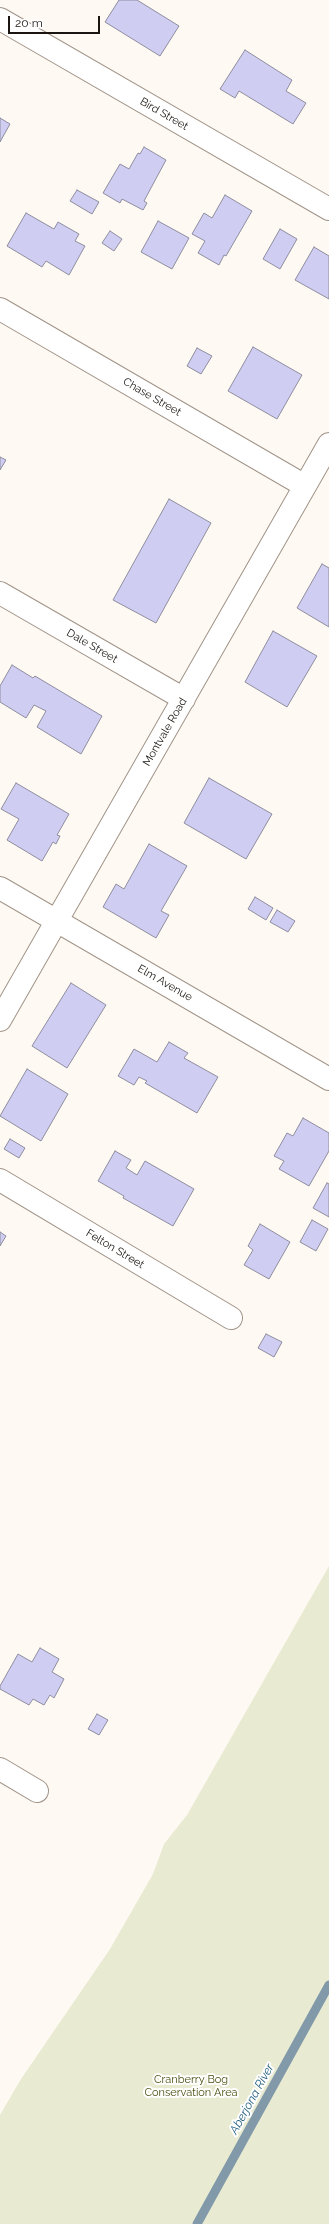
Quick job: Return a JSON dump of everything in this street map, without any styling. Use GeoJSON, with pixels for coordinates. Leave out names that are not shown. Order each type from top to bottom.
{"type":"FeatureCollection","features":[{"type":"Feature","properties":{"kind":"street","name":"Bird Street"},"geometry":{"type":"LineString","coordinates":[[0,19],[329,209]]}},
{"type":"Feature","properties":{"kind":"street","name":"Chase Street"},"geometry":{"type":"LineString","coordinates":[[0,309],[305,486]]}},
{"type":"Feature","properties":{"kind":"street","name":"Montvale Road"},"geometry":{"type":"LineString","coordinates":[[0,1020],[329,444]]}},
{"type":"Feature","properties":{"kind":"street","name":"Dale Street"},"geometry":{"type":"LineString","coordinates":[[0,593],[184,699]]}},
{"type":"Feature","properties":{"kind":"street","name":"Elm Avenue"},"geometry":{"type":"LineString","coordinates":[[0,888],[329,1079]]}},
{"type":"Feature","properties":{"kind":"street","name":"Felton Street"},"geometry":{"type":"LineString","coordinates":[[0,1180],[231,1318]]}},
{"type":"Feature","properties":{"kind":"street"},"geometry":{"type":"LineString","coordinates":[[0,1769],[37,1791]]}},
{"type":"Feature","properties":{"kind":"green space","name":"Cranberry Bog Conservation Area"},"geometry":{"type":"Polygon","coordinates":[[[329,1566],[329,2224],[0,2224],[0,2115],[21,2079],[110,1949],[153,1874],[164,1844],[187,1815],[329,1566]]]}},
{"type":"Feature","properties":{"kind":"building"},"geometry":{"type":"Polygon","coordinates":[[[119,0],[137,0],[179,26],[160,56],[105,22],[119,0]]]}},
{"type":"Feature","properties":{"kind":"building"},"geometry":{"type":"Polygon","coordinates":[[[245,50],[292,80],[286,91],[306,103],[293,124],[239,91],[235,98],[220,89],[245,50]]]}},
{"type":"Feature","properties":{"kind":"building"},"geometry":{"type":"Polygon","coordinates":[[[0,118],[10,124],[0,142],[0,118]]]}},
{"type":"Feature","properties":{"kind":"building"},"geometry":{"type":"Polygon","coordinates":[[[144,147],[166,160],[144,201],[147,203],[143,210],[122,199],[120,203],[103,193],[120,164],[129,169],[138,153],[140,154],[144,147]]]}},
{"type":"Feature","properties":{"kind":"building"},"geometry":{"type":"Polygon","coordinates":[[[77,190],[99,202],[92,214],[70,201],[77,190]]]}},
{"type":"Feature","properties":{"kind":"building"},"geometry":{"type":"Polygon","coordinates":[[[225,195],[252,211],[226,256],[224,255],[219,265],[198,253],[205,241],[192,234],[204,213],[212,218],[225,195]]]}},
{"type":"Feature","properties":{"kind":"building"},"geometry":{"type":"Polygon","coordinates":[[[26,213],[54,229],[58,222],[79,234],[75,241],[85,246],[69,275],[46,261],[42,267],[7,246],[26,213]]]}},
{"type":"Feature","properties":{"kind":"building"},"geometry":{"type":"Polygon","coordinates":[[[158,221],[189,238],[172,269],[141,252],[158,221]]]}},
{"type":"Feature","properties":{"kind":"building"},"geometry":{"type":"Polygon","coordinates":[[[280,229],[297,239],[280,269],[263,259],[280,229]]]}},
{"type":"Feature","properties":{"kind":"building"},"geometry":{"type":"Polygon","coordinates":[[[110,231],[122,239],[114,251],[102,243],[110,231]]]}},
{"type":"Feature","properties":{"kind":"building"},"geometry":{"type":"Polygon","coordinates":[[[314,247],[329,256],[329,299],[295,280],[314,247]]]}},
{"type":"Feature","properties":{"kind":"building"},"geometry":{"type":"Polygon","coordinates":[[[253,347],[302,375],[277,419],[228,391],[253,347]]]}},
{"type":"Feature","properties":{"kind":"building"},"geometry":{"type":"Polygon","coordinates":[[[197,348],[212,356],[201,374],[187,366],[197,348]]]}},
{"type":"Feature","properties":{"kind":"building"},"geometry":{"type":"Polygon","coordinates":[[[0,457],[6,460],[0,470],[0,457]]]}},
{"type":"Feature","properties":{"kind":"building"},"geometry":{"type":"Polygon","coordinates":[[[169,499],[211,523],[156,623],[113,600],[169,499]]]}},
{"type":"Feature","properties":{"kind":"building"},"geometry":{"type":"Polygon","coordinates":[[[322,564],[329,568],[329,627],[297,608],[322,564]]]}},
{"type":"Feature","properties":{"kind":"building"},"geometry":{"type":"Polygon","coordinates":[[[273,631],[317,656],[287,707],[245,682],[273,631]]]}},
{"type":"Feature","properties":{"kind":"building"},"geometry":{"type":"Polygon","coordinates":[[[12,665],[33,678],[35,676],[102,716],[81,754],[37,727],[46,711],[34,705],[26,718],[0,702],[0,686],[12,665]]]}},
{"type":"Feature","properties":{"kind":"building"},"geometry":{"type":"Polygon","coordinates":[[[209,778],[272,814],[246,859],[184,823],[209,778]]]}},
{"type":"Feature","properties":{"kind":"building"},"geometry":{"type":"Polygon","coordinates":[[[16,783],[69,814],[57,835],[60,836],[56,844],[53,842],[42,861],[7,840],[19,819],[1,809],[16,783]]]}},
{"type":"Feature","properties":{"kind":"building"},"geometry":{"type":"Polygon","coordinates":[[[149,844],[187,866],[161,911],[169,915],[156,938],[103,907],[116,884],[124,889],[149,844]]]}},
{"type":"Feature","properties":{"kind":"building"},"geometry":{"type":"Polygon","coordinates":[[[255,897],[273,908],[266,920],[248,909],[255,897]]]}},
{"type":"Feature","properties":{"kind":"building"},"geometry":{"type":"Polygon","coordinates":[[[277,910],[295,921],[288,932],[270,922],[277,910]]]}},
{"type":"Feature","properties":{"kind":"building"},"geometry":{"type":"Polygon","coordinates":[[[71,983],[106,1005],[67,1068],[32,1046],[71,983]]]}},
{"type":"Feature","properties":{"kind":"building"},"geometry":{"type":"Polygon","coordinates":[[[169,1042],[188,1053],[184,1058],[218,1077],[197,1113],[145,1083],[147,1081],[139,1077],[134,1085],[118,1076],[134,1049],[157,1062],[169,1042]]]}},
{"type":"Feature","properties":{"kind":"building"},"geometry":{"type":"Polygon","coordinates":[[[27,1069],[68,1094],[41,1141],[0,1116],[27,1069]]]}},
{"type":"Feature","properties":{"kind":"building"},"geometry":{"type":"Polygon","coordinates":[[[303,1118],[329,1133],[329,1151],[309,1186],[279,1169],[284,1161],[274,1156],[287,1133],[293,1136],[303,1118]]]}},
{"type":"Feature","properties":{"kind":"building"},"geometry":{"type":"Polygon","coordinates":[[[10,1139],[25,1148],[19,1158],[4,1149],[10,1139]]]}},
{"type":"Feature","properties":{"kind":"building"},"geometry":{"type":"Polygon","coordinates":[[[115,1151],[131,1160],[126,1168],[137,1175],[145,1161],[194,1189],[173,1226],[123,1198],[124,1196],[98,1181],[115,1151]]]}},
{"type":"Feature","properties":{"kind":"building"},"geometry":{"type":"Polygon","coordinates":[[[327,1183],[329,1184],[329,1217],[313,1208],[327,1183]]]}},
{"type":"Feature","properties":{"kind":"building"},"geometry":{"type":"Polygon","coordinates":[[[312,1220],[328,1229],[316,1251],[300,1242],[312,1220]]]}},
{"type":"Feature","properties":{"kind":"building"},"geometry":{"type":"Polygon","coordinates":[[[260,1224],[290,1242],[269,1279],[244,1265],[253,1250],[248,1246],[260,1224]]]}},
{"type":"Feature","properties":{"kind":"building"},"geometry":{"type":"Polygon","coordinates":[[[0,1232],[6,1236],[0,1246],[0,1232]]]}},
{"type":"Feature","properties":{"kind":"building"},"geometry":{"type":"Polygon","coordinates":[[[266,1334],[282,1342],[274,1357],[258,1348],[266,1334]]]}},
{"type":"Feature","properties":{"kind":"building"},"geometry":{"type":"Polygon","coordinates":[[[40,1648],[59,1659],[52,1672],[64,1679],[54,1698],[50,1695],[44,1705],[33,1699],[29,1705],[0,1689],[0,1686],[18,1654],[32,1662],[40,1648]]]}},
{"type":"Feature","properties":{"kind":"building"},"geometry":{"type":"Polygon","coordinates":[[[97,1714],[108,1720],[99,1735],[88,1729],[97,1714]]]}},
{"type":"Feature","properties":{"kind":"waterway","name":"Aberjona River"},"geometry":{"type":"LineString","coordinates":[[197,2224],[329,1985]]}}]}
